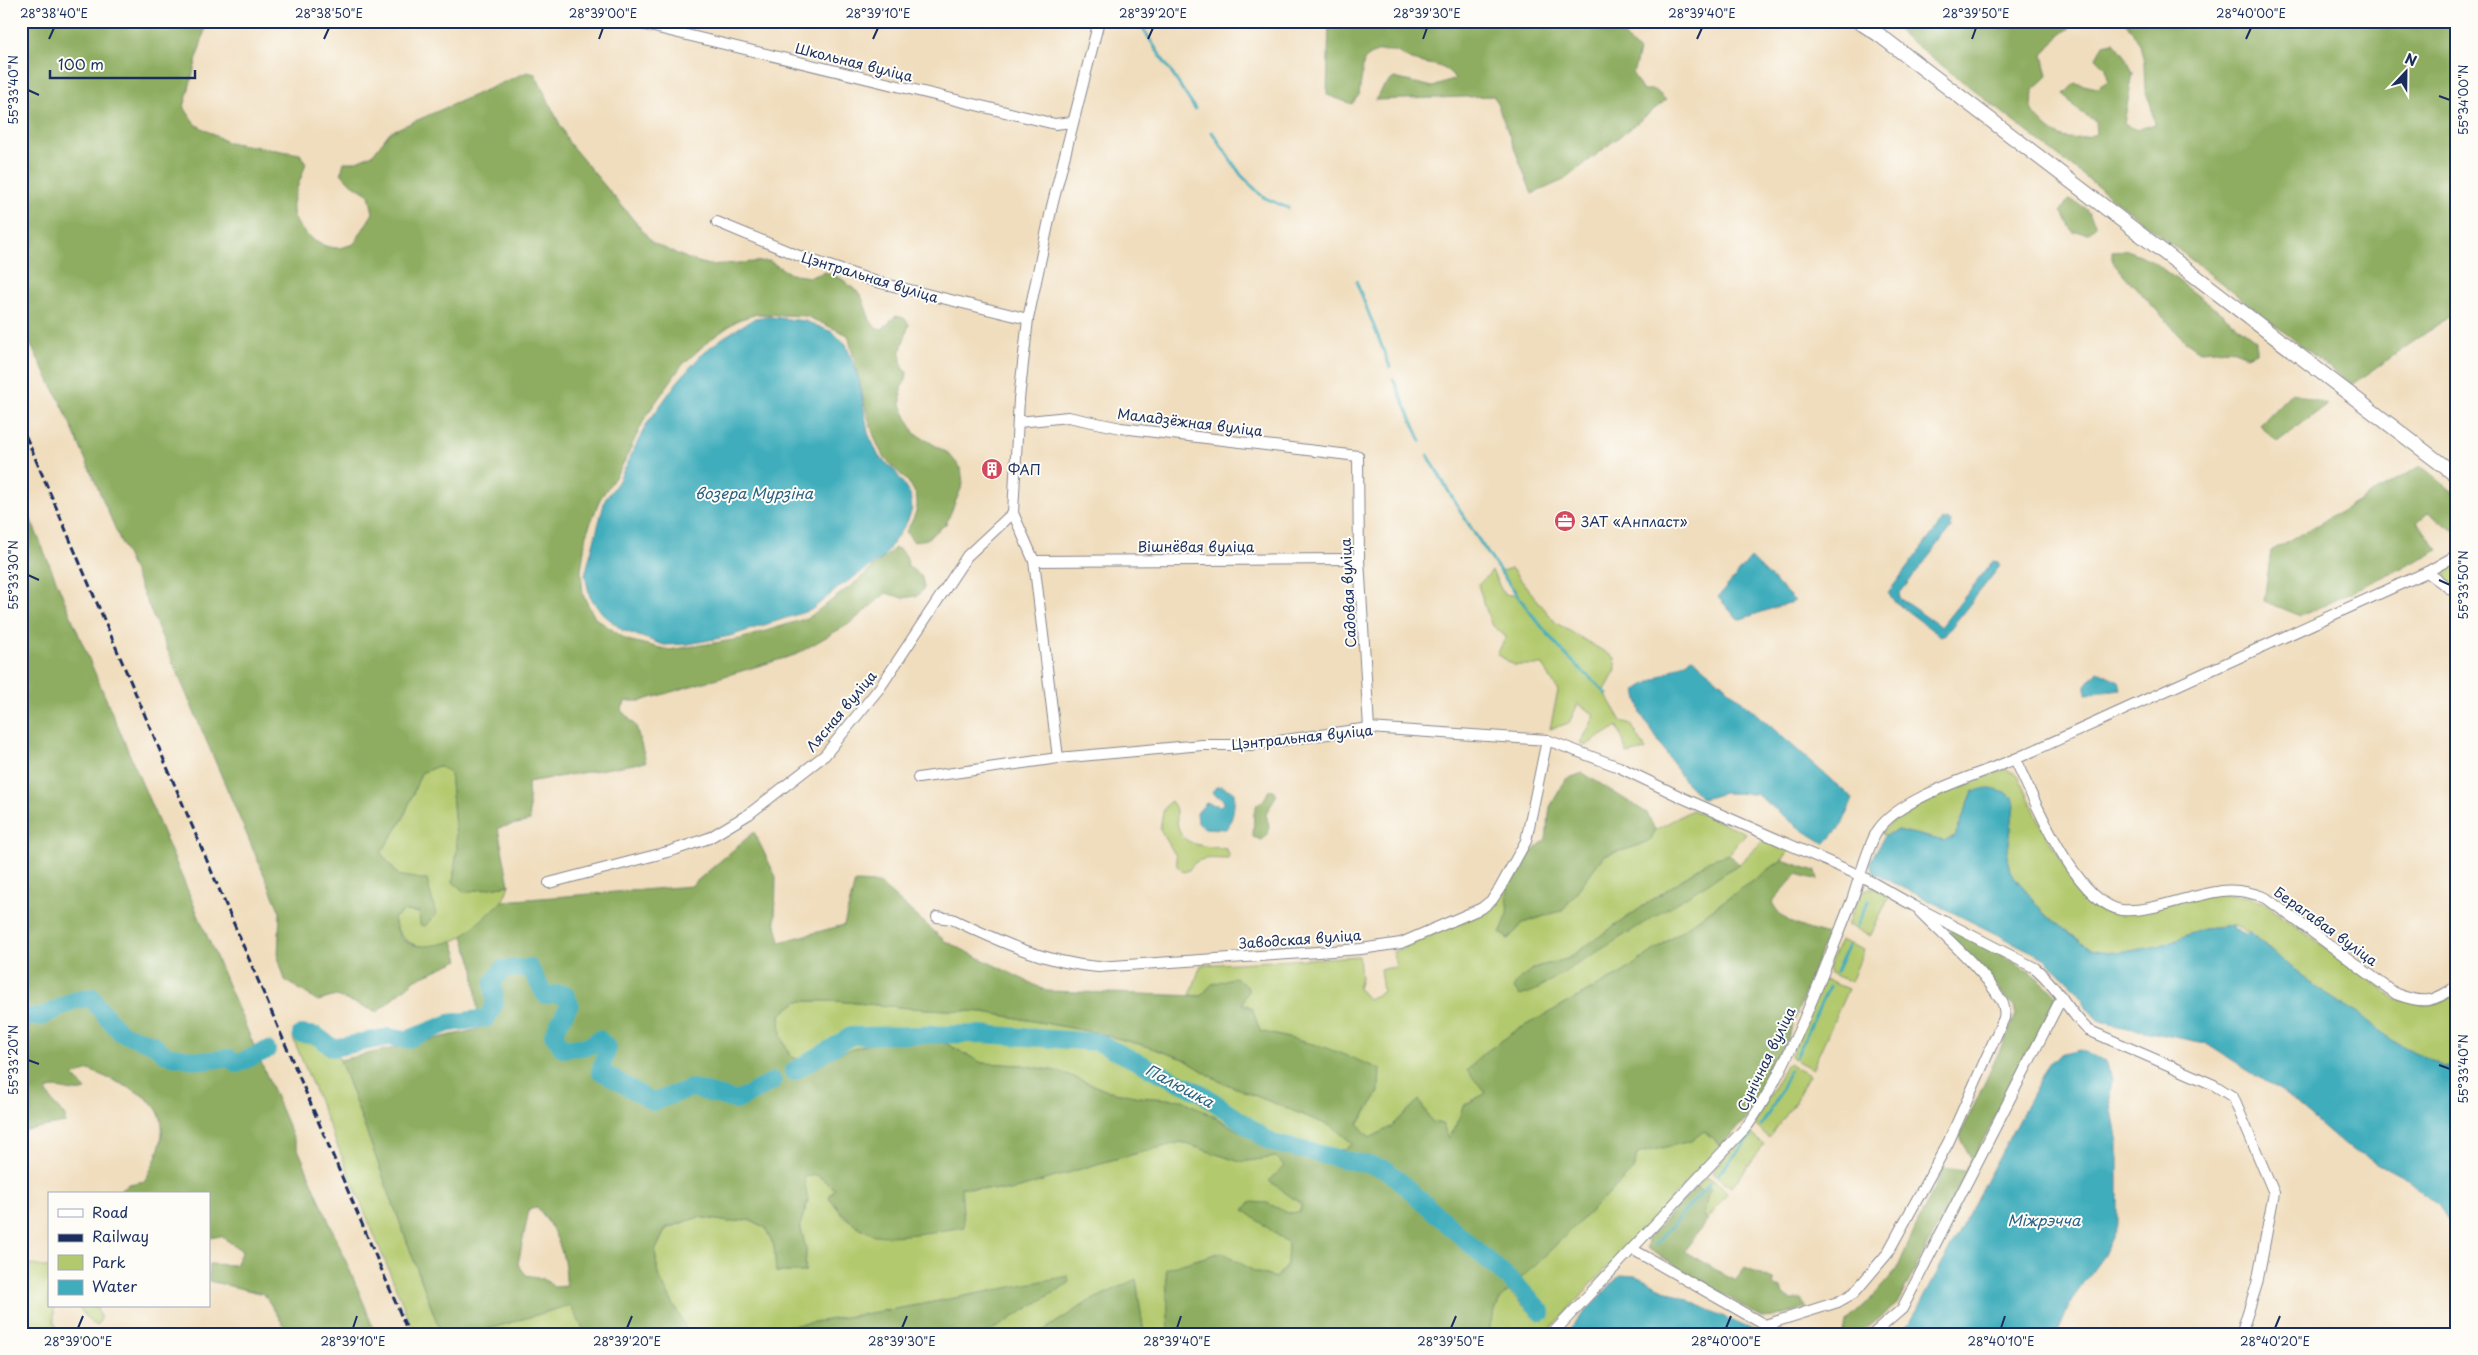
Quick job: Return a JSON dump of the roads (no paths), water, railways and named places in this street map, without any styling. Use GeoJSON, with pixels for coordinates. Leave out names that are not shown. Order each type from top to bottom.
{"type":"FeatureCollection","features":[{"type":"Feature","properties":{"kind":"street","name":"Школьная вуліца"},"geometry":{"type":"LineString","coordinates":[[629,21],[1055,124],[1072,122]]}},
{"type":"Feature","properties":{"kind":"street"},"geometry":{"type":"LineString","coordinates":[[1058,758],[1034,560],[1013,512],[1028,319],[1072,122],[1099,21]]}},
{"type":"Feature","properties":{"kind":"street"},"geometry":{"type":"LineString","coordinates":[[1858,21],[1878,34],[2457,476]]}},
{"type":"Feature","properties":{"kind":"street","name":"Цэнтральная вуліца"},"geometry":{"type":"LineString","coordinates":[[717,222],[799,256],[877,282],[1028,319]]}},
{"type":"Feature","properties":{"kind":"street","name":"Маладзёжная вуліца"},"geometry":{"type":"LineString","coordinates":[[1019,422],[1068,417],[1121,428],[1358,456]]}},
{"type":"Feature","properties":{"kind":"street","name":"Садовая вуліца"},"geometry":{"type":"LineString","coordinates":[[1358,456],[1359,559],[1369,728]]}},
{"type":"Feature","properties":{"kind":"street","name":"Лясная вуліца"},"geometry":{"type":"LineString","coordinates":[[548,883],[671,851],[709,838],[749,814],[818,761],[881,686],[967,556],[1013,512]]}},
{"type":"Feature","properties":{"kind":"street","name":"Сунічная вуліца"},"geometry":{"type":"LineString","coordinates":[[1552,1334],[1748,1125],[1762,1106],[1786,1058],[1861,876],[1877,831],[1896,810],[2015,759],[2428,572],[2457,555]]}},
{"type":"Feature","properties":{"kind":"street","name":"Вішнёвая вуліца"},"geometry":{"type":"LineString","coordinates":[[1034,560],[1359,559]]}},
{"type":"Feature","properties":{"kind":"street"},"geometry":{"type":"LineString","coordinates":[[2428,572],[2457,594]]}},
{"type":"Feature","properties":{"kind":"street","name":"Цэнтральная вуліца"},"geometry":{"type":"LineString","coordinates":[[918,778],[1058,758],[1202,745],[1251,745],[1369,728],[1547,740],[1619,767],[1683,798],[1861,876],[1914,906]]}},
{"type":"Feature","properties":{"kind":"street","name":"Заводская вуліца"},"geometry":{"type":"LineString","coordinates":[[937,917],[952,919],[1040,956],[1070,965],[1098,967],[1361,950],[1401,943],[1482,908],[1492,900],[1526,841],[1547,740]]}},
{"type":"Feature","properties":{"kind":"street","name":"Берагавая вуліца"},"geometry":{"type":"LineString","coordinates":[[2015,759],[2051,833],[2081,884],[2100,902],[2121,910],[2144,908],[2235,888],[2252,892],[2266,898],[2396,994],[2418,1002],[2431,1001],[2457,986]]}},
{"type":"Feature","properties":{"kind":"street"},"geometry":{"type":"LineString","coordinates":[[1914,906],[2035,968],[2050,980],[2076,1018],[2088,1030],[2214,1085],[2233,1097],[2274,1193],[2257,1284],[2241,1334]]}},
{"type":"Feature","properties":{"kind":"street"},"geometry":{"type":"LineString","coordinates":[[1765,1325],[1838,1302],[1854,1293],[1887,1254],[1948,1144],[2004,1018],[2005,1010],[2002,1001],[1979,972],[1914,906]]}},
{"type":"Feature","properties":{"kind":"street"},"geometry":{"type":"LineString","coordinates":[[1873,1334],[1902,1309],[2062,997]]}},
{"type":"Feature","properties":{"kind":"street"},"geometry":{"type":"LineString","coordinates":[[1632,1249],[1780,1334]]}},
{"type":"Feature","properties":{"kind":"water","name":"возера Мурзіна"},"geometry":{"type":"Polygon","coordinates":[[[770,317],[805,321],[832,332],[846,344],[859,380],[868,433],[879,457],[895,471],[910,494],[912,509],[907,522],[882,559],[842,585],[811,610],[730,636],[688,644],[664,645],[622,630],[603,614],[590,597],[585,575],[605,500],[618,482],[646,425],[678,381],[704,352],[755,318],[770,317]]]}},
{"type":"Feature","properties":{"kind":"water"},"geometry":{"type":"Polygon","coordinates":[[[1948,519],[1951,522],[1951,528],[1900,593],[1899,598],[1941,627],[1993,561],[1998,562],[2000,566],[1946,634],[1940,636],[1894,601],[1888,593],[1942,521],[1948,519]]]}},
{"type":"Feature","properties":{"kind":"water"},"geometry":{"type":"Polygon","coordinates":[[[1751,558],[1795,601],[1738,620],[1718,597],[1751,558]]]}},
{"type":"Feature","properties":{"kind":"water"},"geometry":{"type":"Polygon","coordinates":[[[1693,658],[1853,799],[1842,825],[1825,844],[1798,827],[1756,794],[1723,793],[1703,799],[1685,782],[1641,714],[1636,690],[1693,658]]]}},
{"type":"Feature","properties":{"kind":"water"},"geometry":{"type":"Polygon","coordinates":[[[2098,671],[2119,681],[2121,690],[2086,694],[2086,685],[2098,671]]]}},
{"type":"Feature","properties":{"kind":"water"},"geometry":{"type":"Polygon","coordinates":[[[1221,786],[1234,792],[1234,807],[1230,821],[1226,829],[1204,828],[1198,823],[1197,813],[1206,803],[1221,806],[1224,802],[1221,797],[1215,796],[1212,792],[1216,787],[1221,786]]]}},
{"type":"Feature","properties":{"kind":"water"},"geometry":{"type":"Polygon","coordinates":[[[1987,788],[2007,793],[2012,797],[2014,805],[2007,858],[2010,871],[2046,916],[2093,950],[2119,953],[2159,946],[2203,929],[2234,926],[2233,929],[2247,935],[2248,932],[2326,995],[2357,1012],[2391,1040],[2444,1067],[2457,1068],[2457,1238],[2438,1205],[2409,1180],[2345,1146],[2286,1095],[2205,1043],[2113,1025],[2098,1020],[2087,1008],[2079,992],[2044,958],[1874,873],[1870,862],[1885,835],[1898,830],[1944,841],[1955,836],[1973,791],[1987,788]]]}},
{"type":"Feature","properties":{"kind":"water","name":"Міжрэчча"},"geometry":{"type":"Polygon","coordinates":[[[2080,1050],[2106,1061],[2112,1079],[2110,1097],[2118,1145],[2118,1224],[2104,1255],[2071,1301],[2057,1334],[1896,1334],[1910,1323],[2049,1063],[2063,1054],[2080,1050]]]}},
{"type":"Feature","properties":{"kind":"water"},"geometry":{"type":"Polygon","coordinates":[[[1620,1275],[1636,1276],[1761,1334],[1562,1334],[1564,1331],[1571,1331],[1571,1327],[1620,1275]]]}},
{"type":"Feature","properties":{"kind":"water"},"geometry":{"type":"Polygon","coordinates":[[[1521,1290],[1530,1290],[1544,1304],[1545,1309],[1539,1316],[1532,1314],[1519,1301],[1521,1290]]]}},
{"type":"Feature","properties":{"kind":"waterway"},"geometry":{"type":"LineString","coordinates":[[1138,21],[1195,109]]}},
{"type":"Feature","properties":{"kind":"waterway"},"geometry":{"type":"LineString","coordinates":[[1212,132],[1241,175],[1263,197],[1288,208]]}},
{"type":"Feature","properties":{"kind":"waterway"},"geometry":{"type":"LineString","coordinates":[[1356,281],[1390,367]]}},
{"type":"Feature","properties":{"kind":"waterway"},"geometry":{"type":"LineString","coordinates":[[1393,379],[1421,441]]}},
{"type":"Feature","properties":{"kind":"waterway"},"geometry":{"type":"LineString","coordinates":[[1428,455],[1471,528],[1537,621],[1561,650],[1607,694]]}},
{"type":"Feature","properties":{"kind":"waterway"},"geometry":{"type":"LineString","coordinates":[[1857,926],[1869,900]]}},
{"type":"Feature","properties":{"kind":"waterway"},"geometry":{"type":"LineString","coordinates":[[1836,972],[1848,946]]}},
{"type":"Feature","properties":{"kind":"waterway","name":"Палюшка"},"geometry":{"type":"LineString","coordinates":[[301,1034],[317,1036],[333,1048],[389,1037],[406,1040],[449,1023],[487,1018],[495,1003],[493,982],[503,969],[530,968],[545,995],[565,994],[570,1004],[553,1034],[563,1049],[589,1046],[599,1039],[608,1048],[600,1071],[653,1102],[692,1088],[737,1101],[773,1081]]}},
{"type":"Feature","properties":{"kind":"waterway"},"geometry":{"type":"LineString","coordinates":[[1796,1057],[1829,987]]}},
{"type":"Feature","properties":{"kind":"waterway","name":"Палюшка"},"geometry":{"type":"LineString","coordinates":[[21,1017],[41,1017],[73,1001],[92,997],[97,1006],[121,1033],[153,1044],[166,1055],[202,1061],[228,1058],[237,1064],[267,1050]]}},
{"type":"Feature","properties":{"kind":"waterway","name":"Палюшка"},"geometry":{"type":"LineString","coordinates":[[793,1072],[851,1036],[980,1034],[1097,1042],[1203,1094],[1272,1143],[1386,1169],[1521,1290],[1542,1312]]}},
{"type":"Feature","properties":{"kind":"waterway"},"geometry":{"type":"LineString","coordinates":[[1761,1126],[1776,1101],[1790,1070]]}},
{"type":"Feature","properties":{"kind":"waterway"},"geometry":{"type":"LineString","coordinates":[[1718,1174],[1751,1137]]}},
{"type":"Feature","properties":{"kind":"waterway"},"geometry":{"type":"LineString","coordinates":[[1655,1245],[1710,1183]]}},
{"type":"Feature","properties":{"kind":"railway"},"geometry":{"type":"LineString","coordinates":[[21,425],[409,1334]]}},
{"type":"Feature","properties":{"kind":"place","name":"ФАП"},"geometry":{"type":"Point","coordinates":[992,469]}},
{"type":"Feature","properties":{"kind":"place","name":"ЗАТ «Анпласт»"},"geometry":{"type":"Point","coordinates":[1565,521]}}]}
